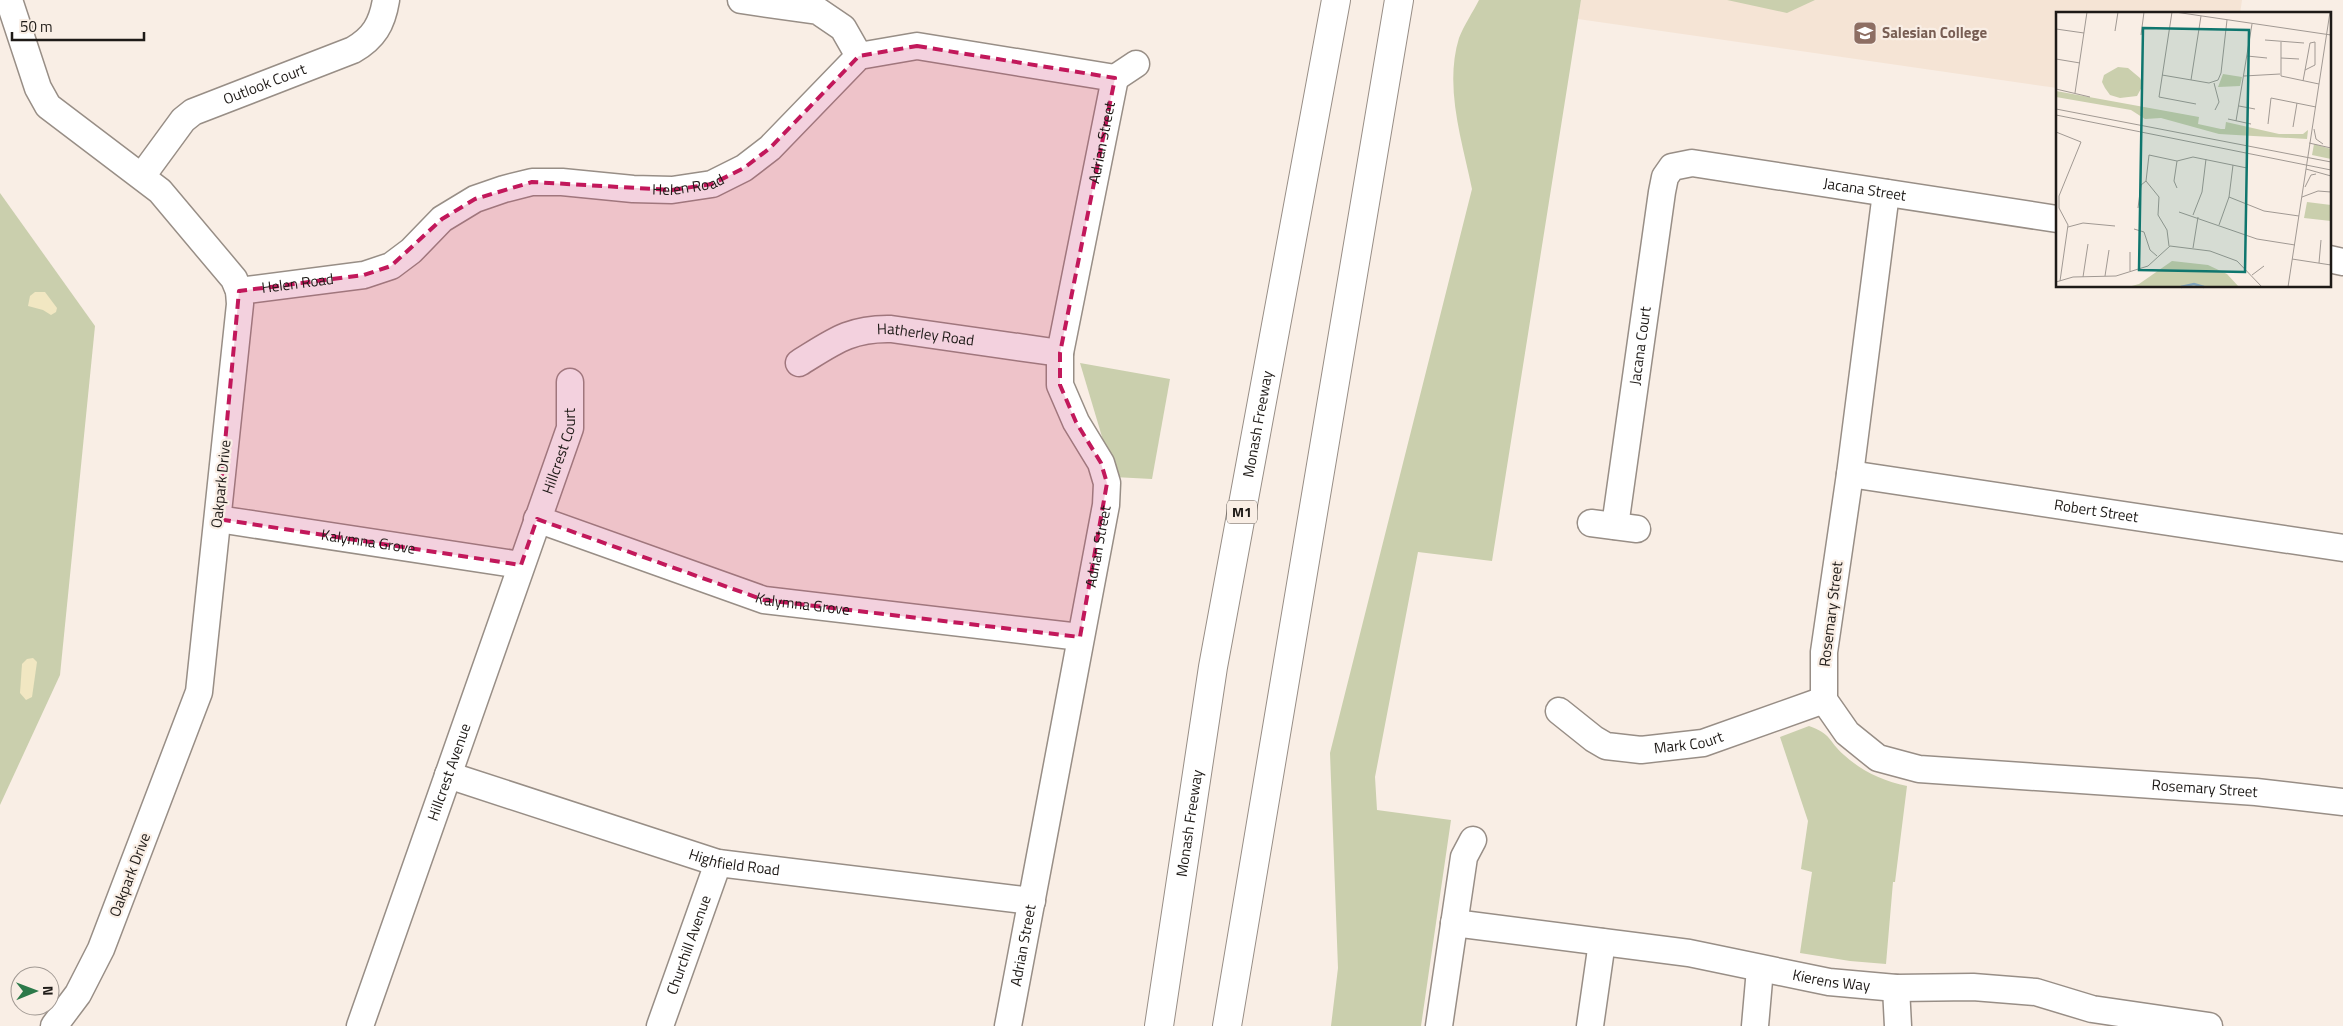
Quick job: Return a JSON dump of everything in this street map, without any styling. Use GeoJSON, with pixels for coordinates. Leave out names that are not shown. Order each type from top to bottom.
{"type":"FeatureCollection","features":[{"type":"Feature","properties":{"kind":"highway","name":"Monash Freeway"},"geometry":{"type":"LineString","coordinates":[[1159,1026],[1213,667],[1336,0]]}},
{"type":"Feature","properties":{"kind":"highway"},"geometry":{"type":"LineString","coordinates":[[1227,1026],[1399,0]]}},
{"type":"Feature","properties":{"kind":"street","name":"Oakpark Drive"},"geometry":{"type":"LineString","coordinates":[[9,0],[43,99],[61,116],[160,191],[223,264],[234,279],[239,291],[239,314],[199,692],[97,957],[78,994],[54,1026]]}},
{"type":"Feature","properties":{"kind":"street","name":"Outlook Court"},"geometry":{"type":"LineString","coordinates":[[142,176],[183,120],[193,112],[353,50],[365,43],[374,34],[381,22],[386,0]]}},
{"type":"Feature","properties":{"kind":"street"},"geometry":{"type":"LineString","coordinates":[[740,0],[818,11],[843,28],[859,56],[916,46],[1115,78],[1136,64]]}},
{"type":"Feature","properties":{"kind":"street","name":"Helen Road"},"geometry":{"type":"LineString","coordinates":[[239,291],[364,275],[391,266],[410,251],[442,219],[475,200],[523,184],[562,182],[633,189],[672,190],[712,184],[744,168],[770,148],[859,56]]}},
{"type":"Feature","properties":{"kind":"street","name":"Adrian Street"},"geometry":{"type":"LineString","coordinates":[[1008,1026],[1106,505],[1107,484],[1101,464],[1076,422],[1060,386],[1060,353],[1115,78]]}},
{"type":"Feature","properties":{"kind":"street","name":"Jacana Street"},"geometry":{"type":"LineString","coordinates":[[1672,167],[1692,163],[2056,219]]}},
{"type":"Feature","properties":{"kind":"street","name":"Jacana Court"},"geometry":{"type":"LineString","coordinates":[[1614,526],[1662,192],[1665,177],[1672,167]]}},
{"type":"Feature","properties":{"kind":"street","name":"Rosemary Street"},"geometry":{"type":"LineString","coordinates":[[1886,193],[1850,474],[1824,652],[1824,700],[1847,733],[1878,758],[1919,769],[2256,792],[2343,802]]}},
{"type":"Feature","properties":{"kind":"street"},"geometry":{"type":"LineString","coordinates":[[2330,260],[2343,262]]}},
{"type":"Feature","properties":{"kind":"street","name":"Hatherley Road"},"geometry":{"type":"LineString","coordinates":[[799,363],[846,334],[870,328],[901,330],[1060,353]]}},
{"type":"Feature","properties":{"kind":"street","name":"Hillcrest Court"},"geometry":{"type":"LineString","coordinates":[[537,519],[570,428],[570,382]]}},
{"type":"Feature","properties":{"kind":"street","name":"Robert Street"},"geometry":{"type":"LineString","coordinates":[[1850,474],[2343,548]]}},
{"type":"Feature","properties":{"kind":"street","name":"Kalymna Grove"},"geometry":{"type":"LineString","coordinates":[[218,519],[521,565]]}},
{"type":"Feature","properties":{"kind":"street","name":"Kalymna Grove"},"geometry":{"type":"LineString","coordinates":[[537,519],[764,600],[1080,637]]}},
{"type":"Feature","properties":{"kind":"street","name":"Hillcrest Avenue"},"geometry":{"type":"LineString","coordinates":[[360,1026],[537,519]]}},
{"type":"Feature","properties":{"kind":"street","name":"Mark Court"},"geometry":{"type":"LineString","coordinates":[[1559,711],[1594,739],[1606,746],[1641,750],[1678,748],[1703,743],[1824,700]]}},
{"type":"Feature","properties":{"kind":"street","name":"Highfield Road"},"geometry":{"type":"LineString","coordinates":[[448,774],[718,863],[1032,901]]}},
{"type":"Feature","properties":{"kind":"street"},"geometry":{"type":"LineString","coordinates":[[1439,1026],[1464,858],[1473,840]]}},
{"type":"Feature","properties":{"kind":"street","name":"Churchill Avenue"},"geometry":{"type":"LineString","coordinates":[[660,1026],[718,863]]}},
{"type":"Feature","properties":{"kind":"street","name":"Kierens Way"},"geometry":{"type":"LineString","coordinates":[[1454,922],[1689,953],[1829,982],[1896,988],[1973,987],[2036,992],[2092,1017],[2209,1026]]}},
{"type":"Feature","properties":{"kind":"street"},"geometry":{"type":"LineString","coordinates":[[1590,1026],[1602,942]]}},
{"type":"Feature","properties":{"kind":"street"},"geometry":{"type":"LineString","coordinates":[[1755,1026],[1760,969]]}},
{"type":"Feature","properties":{"kind":"street"},"geometry":{"type":"LineString","coordinates":[[1896,988],[1898,1026]]}},
{"type":"Feature","properties":{"kind":"highlighted area"},"geometry":{"type":"Polygon","coordinates":[[[917,46],[1115,78],[1060,353],[1060,385],[1076,422],[1101,463],[1107,483],[1080,637],[764,600],[537,519],[521,565],[218,519],[239,291],[364,275],[391,266],[442,219],[475,199],[532,182],[672,190],[712,184],[744,168],[770,148],[859,56],[917,46]]]}},
{"type":"Feature","properties":{"kind":"shaded area","name":"Salesian College"},"geometry":{"type":"Polygon","coordinates":[[[1581,0],[2242,0],[2240,12],[2056,12],[2056,88],[1578,19],[1581,0]]]}},
{"type":"Feature","properties":{"kind":"green space"},"geometry":{"type":"Polygon","coordinates":[[[1479,0],[1581,0],[1492,561],[1418,552],[1375,777],[1377,810],[1451,820],[1421,1026],[1331,1026],[1338,968],[1330,753],[1472,189],[1456,114],[1453,75],[1459,38],[1479,0]]]}},
{"type":"Feature","properties":{"kind":"green space"},"geometry":{"type":"Polygon","coordinates":[[[1727,0],[1815,0],[1787,13],[1727,0]]]}},
{"type":"Feature","properties":{"kind":"green space"},"geometry":{"type":"Polygon","coordinates":[[[0,193],[95,326],[60,675],[0,805],[0,193]]]}},
{"type":"Feature","properties":{"kind":"green space"},"geometry":{"type":"Polygon","coordinates":[[[1080,363],[1170,379],[1152,479],[1114,477],[1080,363]]]}},
{"type":"Feature","properties":{"kind":"green space"},"geometry":{"type":"Polygon","coordinates":[[[1809,726],[1826,735],[1844,755],[1866,771],[1907,786],[1895,882],[1893,882],[1886,964],[1850,961],[1800,953],[1812,872],[1801,869],[1808,821],[1780,737],[1809,726]]]}},
{"type":"Feature","properties":{"kind":"sand"},"geometry":{"type":"Polygon","coordinates":[[[35,292],[45,292],[57,308],[56,312],[51,315],[43,310],[28,306],[30,296],[35,292]]]}},
{"type":"Feature","properties":{"kind":"sand"},"geometry":{"type":"Polygon","coordinates":[[[33,658],[37,662],[32,697],[26,700],[20,693],[22,664],[27,659],[33,658]]]}},
{"type":"Feature","properties":{"kind":"place","name":"Salesian College"},"geometry":{"type":"Point","coordinates":[1865,33]}}]}
